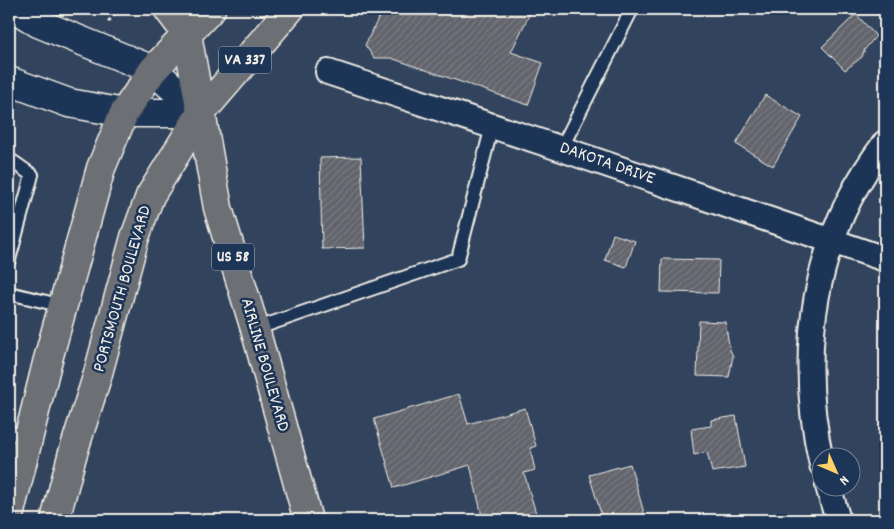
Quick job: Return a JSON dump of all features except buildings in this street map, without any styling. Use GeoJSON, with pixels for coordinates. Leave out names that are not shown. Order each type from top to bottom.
{"type":"FeatureCollection","features":[{"type":"Feature","properties":{"kind":"main road","name":"AIRLINE BOULEVARD"},"geometry":{"type":"LineString","coordinates":[[168,9],[190,21],[201,113],[218,208],[255,329],[308,520]]}},
{"type":"Feature","properties":{"kind":"main road"},"geometry":{"type":"LineString","coordinates":[[11,500],[19,435],[63,306],[101,168],[124,113],[153,70],[190,21],[211,9]]}},
{"type":"Feature","properties":{"kind":"main road","name":"PORTSMOUTH BOULEVARD"},"geometry":{"type":"LineString","coordinates":[[55,520],[137,231],[150,196],[201,113],[290,9]]}},
{"type":"Feature","properties":{"kind":"street"},"geometry":{"type":"LineString","coordinates":[[16,9],[38,23],[153,70],[201,113]]}},
{"type":"Feature","properties":{"kind":"street","name":"DAKOTA DRIVE"},"geometry":{"type":"LineString","coordinates":[[328,72],[885,259]]}},
{"type":"Feature","properties":{"kind":"street"},"geometry":{"type":"LineString","coordinates":[[9,81],[69,103],[124,113],[201,113]]}},
{"type":"Feature","properties":{"kind":"street"},"geometry":{"type":"LineString","coordinates":[[818,446],[810,386],[812,332],[820,278],[831,240],[850,196],[885,143]]}},
{"type":"Feature","properties":{"kind":"street"},"geometry":{"type":"LineString","coordinates":[[831,496],[838,520]]}},
{"type":"Feature","properties":{"kind":"lane"},"geometry":{"type":"LineString","coordinates":[[561,149],[632,9]]}},
{"type":"Feature","properties":{"kind":"lane"},"geometry":{"type":"LineString","coordinates":[[255,329],[458,259],[492,126]]}},
{"type":"Feature","properties":{"kind":"lane"},"geometry":{"type":"LineString","coordinates":[[9,159],[32,175],[9,260]]}},
{"type":"Feature","properties":{"kind":"lane"},"geometry":{"type":"LineString","coordinates":[[9,292],[63,306]]}},
{"type":"Feature","properties":{"kind":"path"},"geometry":{"type":"LineString","coordinates":[[108,22],[117,10],[112,9]]}}]}
